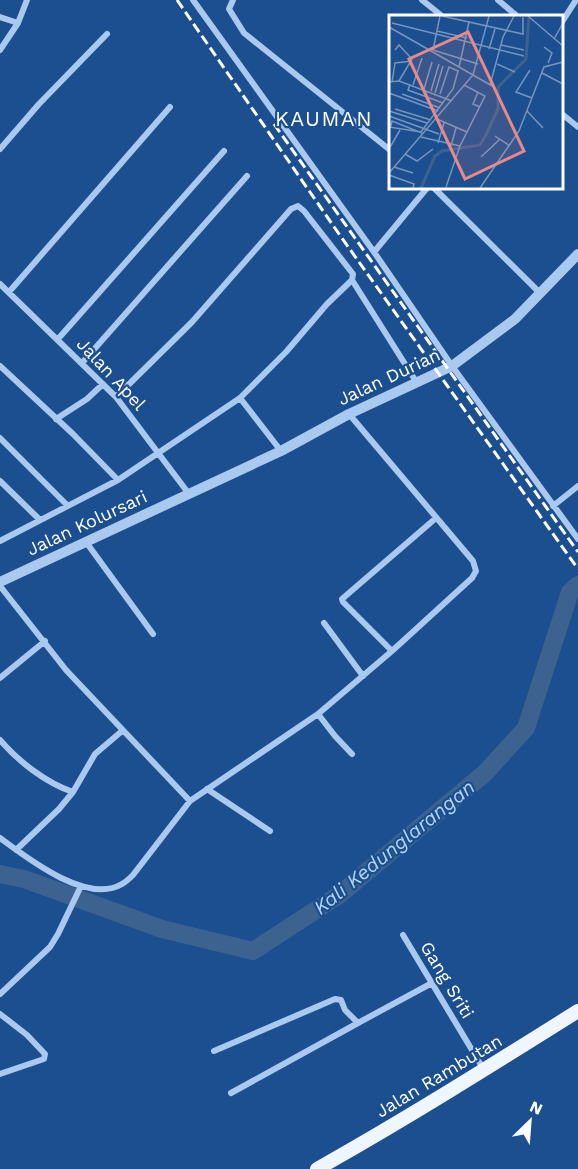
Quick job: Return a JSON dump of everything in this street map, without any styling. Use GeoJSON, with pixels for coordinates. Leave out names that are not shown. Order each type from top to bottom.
{"type":"FeatureCollection","features":[{"type":"Feature","properties":{"kind":"main road","name":"Jalan Rambutan"},"geometry":{"type":"LineString","coordinates":[[321,1168],[578,1011]]}},
{"type":"Feature","properties":{"kind":"street"},"geometry":{"type":"LineString","coordinates":[[0,50],[18,23],[27,0]]}},
{"type":"Feature","properties":{"kind":"street"},"geometry":{"type":"LineString","coordinates":[[193,0],[374,252],[452,366],[578,538]]}},
{"type":"Feature","properties":{"kind":"street"},"geometry":{"type":"LineString","coordinates":[[233,0],[229,9],[244,33],[389,149]]}},
{"type":"Feature","properties":{"kind":"street"},"geometry":{"type":"LineString","coordinates":[[422,0],[441,15]]}},
{"type":"Feature","properties":{"kind":"street"},"geometry":{"type":"LineString","coordinates":[[498,0],[516,15]]}},
{"type":"Feature","properties":{"kind":"street"},"geometry":{"type":"LineString","coordinates":[[563,19],[576,0]]}},
{"type":"Feature","properties":{"kind":"street"},"geometry":{"type":"LineString","coordinates":[[0,17],[18,23]]}},
{"type":"Feature","properties":{"kind":"street"},"geometry":{"type":"LineString","coordinates":[[0,149],[39,104],[107,34]]}},
{"type":"Feature","properties":{"kind":"street"},"geometry":{"type":"LineString","coordinates":[[9,292],[170,107]]}},
{"type":"Feature","properties":{"kind":"street"},"geometry":{"type":"LineString","coordinates":[[563,116],[578,127]]}},
{"type":"Feature","properties":{"kind":"street"},"geometry":{"type":"LineString","coordinates":[[58,339],[224,151]]}},
{"type":"Feature","properties":{"kind":"street"},"geometry":{"type":"LineString","coordinates":[[82,363],[247,176]]}},
{"type":"Feature","properties":{"kind":"street"},"geometry":{"type":"LineString","coordinates":[[374,252],[426,189]]}},
{"type":"Feature","properties":{"kind":"street"},"geometry":{"type":"LineString","coordinates":[[435,189],[542,294]]}},
{"type":"Feature","properties":{"kind":"street"},"geometry":{"type":"LineString","coordinates":[[0,541],[161,455],[240,398],[352,280],[353,274],[350,268],[304,210],[298,207],[291,208],[192,322],[116,397]]}},
{"type":"Feature","properties":{"kind":"street","name":"Jalan Durian"},"geometry":{"type":"LineString","coordinates":[[189,494],[349,414],[452,366],[515,320],[578,254]]}},
{"type":"Feature","properties":{"kind":"street"},"geometry":{"type":"LineString","coordinates":[[352,280],[417,383]]}},
{"type":"Feature","properties":{"kind":"street","name":"Jalan Apel"},"geometry":{"type":"LineString","coordinates":[[0,284],[116,397],[189,494]]}},
{"type":"Feature","properties":{"kind":"street"},"geometry":{"type":"LineString","coordinates":[[0,366],[118,480]]}},
{"type":"Feature","properties":{"kind":"street"},"geometry":{"type":"LineString","coordinates":[[56,419],[87,399],[103,384]]}},
{"type":"Feature","properties":{"kind":"street"},"geometry":{"type":"LineString","coordinates":[[240,398],[279,449]]}},
{"type":"Feature","properties":{"kind":"street"},"geometry":{"type":"LineString","coordinates":[[0,838],[32,862],[80,888],[97,889],[121,885],[133,875],[190,801],[318,714],[472,578],[477,571],[473,561],[349,414]]}},
{"type":"Feature","properties":{"kind":"street"},"geometry":{"type":"LineString","coordinates":[[0,438],[67,505]]}},
{"type":"Feature","properties":{"kind":"street"},"geometry":{"type":"LineString","coordinates":[[0,481],[40,519]]}},
{"type":"Feature","properties":{"kind":"street"},"geometry":{"type":"LineString","coordinates":[[553,506],[578,486]]}},
{"type":"Feature","properties":{"kind":"street","name":"Jalan Kolursari"},"geometry":{"type":"LineString","coordinates":[[0,584],[86,541],[189,494]]}},
{"type":"Feature","properties":{"kind":"street"},"geometry":{"type":"LineString","coordinates":[[392,651],[343,603],[342,599],[436,518]]}},
{"type":"Feature","properties":{"kind":"street"},"geometry":{"type":"LineString","coordinates":[[86,541],[153,634]]}},
{"type":"Feature","properties":{"kind":"street"},"geometry":{"type":"LineString","coordinates":[[0,584],[66,670],[190,801]]}},
{"type":"Feature","properties":{"kind":"street"},"geometry":{"type":"LineString","coordinates":[[324,623],[363,676]]}},
{"type":"Feature","properties":{"kind":"street"},"geometry":{"type":"LineString","coordinates":[[0,678],[45,641]]}},
{"type":"Feature","properties":{"kind":"street"},"geometry":{"type":"LineString","coordinates":[[318,714],[352,754]]}},
{"type":"Feature","properties":{"kind":"street"},"geometry":{"type":"LineString","coordinates":[[16,850],[59,810],[73,792],[95,754],[122,730]]}},
{"type":"Feature","properties":{"kind":"street"},"geometry":{"type":"LineString","coordinates":[[0,740],[25,764],[47,779],[73,792]]}},
{"type":"Feature","properties":{"kind":"street"},"geometry":{"type":"LineString","coordinates":[[207,789],[270,831]]}},
{"type":"Feature","properties":{"kind":"street"},"geometry":{"type":"LineString","coordinates":[[0,994],[50,947],[80,888]]}},
{"type":"Feature","properties":{"kind":"street","name":"Gang Sriti"},"geometry":{"type":"LineString","coordinates":[[403,936],[484,1070]]}},
{"type":"Feature","properties":{"kind":"street"},"geometry":{"type":"LineString","coordinates":[[231,1093],[432,983]]}},
{"type":"Feature","properties":{"kind":"street"},"geometry":{"type":"LineString","coordinates":[[214,1051],[335,999],[341,1000],[345,1010],[358,1023]]}},
{"type":"Feature","properties":{"kind":"street"},"geometry":{"type":"LineString","coordinates":[[0,1014],[27,1035],[43,1050],[45,1056],[44,1059],[0,1074]]}},
{"type":"Feature","properties":{"kind":"waterway","name":"Kali Kedunglarangan"},"geometry":{"type":"LineString","coordinates":[[0,874],[24,879],[162,929],[253,951],[339,895],[485,773],[526,728],[570,592],[578,585]]}},
{"type":"Feature","properties":{"kind":"railway"},"geometry":{"type":"LineString","coordinates":[[177,0],[339,234],[578,569]]}},
{"type":"Feature","properties":{"kind":"railway"},"geometry":{"type":"LineString","coordinates":[[274,124],[578,552]]}},
{"type":"Feature","properties":{"kind":"district","name":"KAUMAN"},"geometry":{"type":"Point","coordinates":[324,119]}}]}
